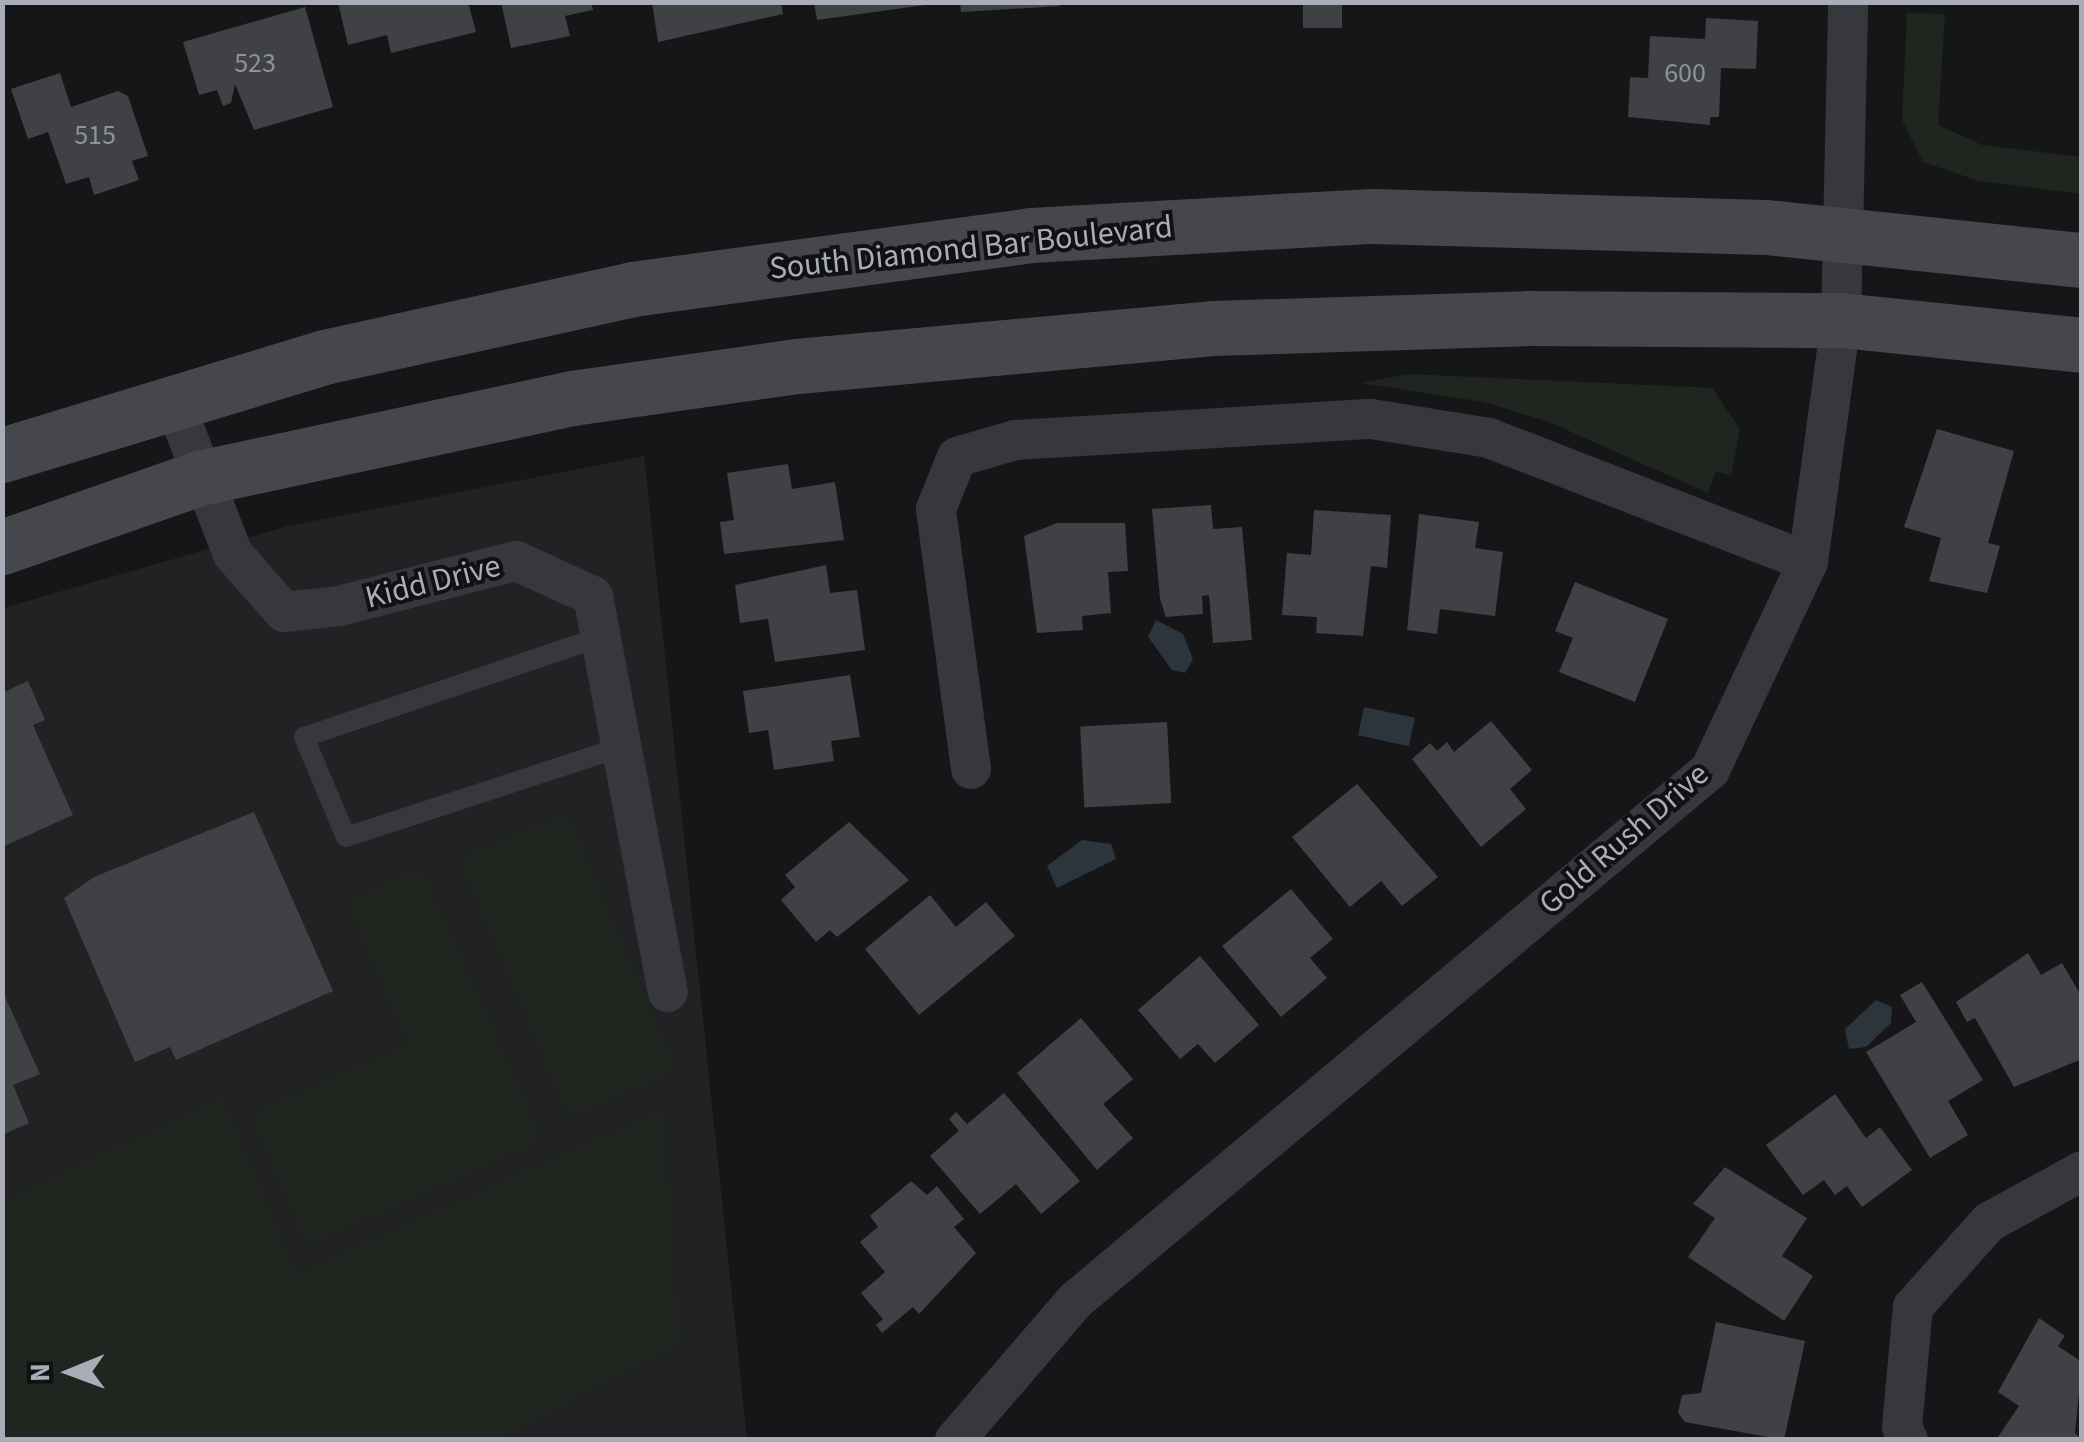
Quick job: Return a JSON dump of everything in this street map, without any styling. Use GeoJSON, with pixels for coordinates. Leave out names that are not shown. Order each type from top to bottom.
{"type":"FeatureCollection","features":[{"type":"Feature","properties":{"kind":"main road","name":"South Diamond Bar Boulevard"},"geometry":{"type":"LineString","coordinates":[[2,455],[324,357],[632,289],[1031,235],[1372,216],[1845,234],[2082,260]]}},
{"type":"Feature","properties":{"kind":"main road"},"geometry":{"type":"LineString","coordinates":[[2,547],[199,478],[572,398],[798,366],[1212,328],[1841,320],[2082,345]]}},
{"type":"Feature","properties":{"kind":"street","name":"Gold Rush Drive"},"geometry":{"type":"LineString","coordinates":[[956,1440],[1076,1300],[1710,770],[1808,562],[1841,320],[1848,2]]}},
{"type":"Feature","properties":{"kind":"street","name":"Kidd Drive"},"geometry":{"type":"LineString","coordinates":[[174,402],[199,478],[233,554],[284,612],[339,606],[516,562],[592,596],[668,992]]}},
{"type":"Feature","properties":{"kind":"street"},"geometry":{"type":"LineString","coordinates":[[971,769],[936,508],[957,457],[1015,440],[1391,422],[1489,438],[1808,562]]}},
{"type":"Feature","properties":{"kind":"street"},"geometry":{"type":"LineString","coordinates":[[1908,1440],[1902,1427],[1913,1306],[1989,1222],[2082,1171]]}},
{"type":"Feature","properties":{"kind":"lane"},"geometry":{"type":"LineString","coordinates":[[600,637],[304,737],[346,837],[621,748]]}},
{"type":"Feature","properties":{"kind":"shaded area"},"geometry":{"type":"Polygon","coordinates":[[[1907,13],[1945,14],[1938,125],[1982,145],[2081,157],[2081,194],[1979,181],[1923,162],[1902,120],[1907,13]]]}},
{"type":"Feature","properties":{"kind":"shaded area"},"geometry":{"type":"Polygon","coordinates":[[[1409,374],[1712,388],[1740,429],[1731,476],[1716,471],[1708,493],[1549,422],[1484,402],[1360,383],[1409,374]]]}},
{"type":"Feature","properties":{"kind":"shaded area"},"geometry":{"type":"Polygon","coordinates":[[[644,456],[747,1439],[3,1440],[3,608],[288,526],[644,456]]]}},
{"type":"Feature","properties":{"kind":"shaded area"},"geometry":{"type":"Polygon","coordinates":[[[1156,620],[1183,634],[1193,659],[1185,673],[1172,670],[1148,637],[1156,620]]]}},
{"type":"Feature","properties":{"kind":"shaded area"},"geometry":{"type":"Polygon","coordinates":[[[1364,707],[1415,718],[1409,746],[1358,735],[1364,707]]]}},
{"type":"Feature","properties":{"kind":"shaded area"},"geometry":{"type":"Polygon","coordinates":[[[567,813],[676,1071],[569,1116],[459,859],[567,813]]]}},
{"type":"Feature","properties":{"kind":"shaded area"},"geometry":{"type":"Polygon","coordinates":[[[1082,840],[1111,844],[1116,859],[1057,888],[1047,866],[1082,840]]]}},
{"type":"Feature","properties":{"kind":"shaded area"},"geometry":{"type":"Polygon","coordinates":[[[421,868],[542,1140],[306,1245],[251,1114],[409,1044],[347,902],[421,868]]]}},
{"type":"Feature","properties":{"kind":"shaded area"},"geometry":{"type":"Polygon","coordinates":[[[1876,1000],[1892,1007],[1891,1023],[1866,1047],[1849,1049],[1845,1029],[1876,1000]]]}},
{"type":"Feature","properties":{"kind":"shaded area"},"geometry":{"type":"Polygon","coordinates":[[[223,1097],[296,1274],[663,1110],[679,1343],[498,1439],[3,1439],[3,1202],[223,1097]]]}},
{"type":"Feature","properties":{"kind":"building"},"geometry":{"type":"Polygon","coordinates":[[[338,2],[468,2],[476,32],[391,53],[387,35],[348,45],[338,2]]]}},
{"type":"Feature","properties":{"kind":"building"},"geometry":{"type":"Polygon","coordinates":[[[501,2],[591,2],[593,10],[565,16],[570,36],[511,48],[501,2]]]}},
{"type":"Feature","properties":{"kind":"building"},"geometry":{"type":"Polygon","coordinates":[[[652,2],[781,2],[783,14],[658,42],[652,2]]]}},
{"type":"Feature","properties":{"kind":"building"},"geometry":{"type":"Polygon","coordinates":[[[814,2],[925,2],[925,5],[817,20],[814,2]]]}},
{"type":"Feature","properties":{"kind":"building"},"geometry":{"type":"Polygon","coordinates":[[[960,2],[1060,2],[1060,6],[961,12],[960,2]]]}},
{"type":"Feature","properties":{"kind":"building"},"geometry":{"type":"Polygon","coordinates":[[[1303,2],[1342,2],[1342,28],[1303,28],[1303,2]]]}},
{"type":"Feature","properties":{"kind":"building"},"geometry":{"type":"Polygon","coordinates":[[[305,7],[333,107],[254,130],[235,84],[231,103],[223,106],[217,90],[199,95],[183,42],[305,7]]]}},
{"type":"Feature","properties":{"kind":"building"},"geometry":{"type":"Polygon","coordinates":[[[1706,18],[1758,21],[1756,69],[1721,68],[1719,117],[1710,117],[1710,125],[1628,117],[1630,77],[1648,78],[1650,36],[1705,39],[1706,18]]]}},
{"type":"Feature","properties":{"kind":"building"},"geometry":{"type":"Polygon","coordinates":[[[60,73],[71,107],[118,91],[128,96],[148,156],[132,161],[139,180],[94,195],[89,177],[66,184],[48,132],[28,139],[11,89],[60,73]]]}},
{"type":"Feature","properties":{"kind":"building"},"geometry":{"type":"Polygon","coordinates":[[[1937,429],[2014,451],[1988,543],[2000,546],[1987,593],[1929,581],[1941,538],[1904,527],[1937,429]]]}},
{"type":"Feature","properties":{"kind":"building"},"geometry":{"type":"Polygon","coordinates":[[[788,464],[792,489],[835,482],[844,540],[724,554],[720,522],[734,520],[727,473],[788,464]]]}},
{"type":"Feature","properties":{"kind":"building"},"geometry":{"type":"Polygon","coordinates":[[[1211,505],[1213,529],[1242,527],[1252,640],[1213,643],[1209,595],[1202,596],[1203,614],[1166,617],[1160,599],[1152,509],[1211,505]]]}},
{"type":"Feature","properties":{"kind":"building"},"geometry":{"type":"Polygon","coordinates":[[[1314,510],[1391,515],[1387,568],[1371,566],[1363,636],[1316,633],[1317,617],[1282,615],[1287,553],[1311,555],[1314,510]]]}},
{"type":"Feature","properties":{"kind":"building"},"geometry":{"type":"Polygon","coordinates":[[[1419,514],[1479,522],[1475,548],[1503,552],[1495,616],[1440,609],[1437,634],[1407,630],[1419,514]]]}},
{"type":"Feature","properties":{"kind":"building"},"geometry":{"type":"Polygon","coordinates":[[[1057,523],[1125,523],[1128,571],[1108,572],[1111,613],[1082,616],[1083,630],[1037,633],[1024,536],[1057,523]]]}},
{"type":"Feature","properties":{"kind":"building"},"geometry":{"type":"Polygon","coordinates":[[[826,565],[830,593],[857,590],[865,650],[775,662],[768,619],[740,623],[735,585],[826,565]]]}},
{"type":"Feature","properties":{"kind":"building"},"geometry":{"type":"Polygon","coordinates":[[[1575,582],[1668,619],[1635,702],[1559,672],[1573,638],[1555,631],[1575,582]]]}},
{"type":"Feature","properties":{"kind":"building"},"geometry":{"type":"Polygon","coordinates":[[[850,675],[860,737],[831,741],[834,761],[774,770],[768,730],[749,733],[743,691],[850,675]]]}},
{"type":"Feature","properties":{"kind":"building"},"geometry":{"type":"Polygon","coordinates":[[[28,681],[45,720],[33,725],[73,815],[2,847],[2,693],[28,681]]]}},
{"type":"Feature","properties":{"kind":"building"},"geometry":{"type":"Polygon","coordinates":[[[1491,721],[1532,770],[1510,789],[1526,809],[1481,847],[1412,759],[1430,743],[1437,751],[1447,742],[1454,752],[1491,721]]]}},
{"type":"Feature","properties":{"kind":"building"},"geometry":{"type":"Polygon","coordinates":[[[1167,722],[1171,803],[1084,807],[1080,727],[1167,722]]]}},
{"type":"Feature","properties":{"kind":"building"},"geometry":{"type":"Polygon","coordinates":[[[1357,784],[1438,877],[1402,906],[1381,881],[1350,907],[1292,837],[1357,784]]]}},
{"type":"Feature","properties":{"kind":"building"},"geometry":{"type":"Polygon","coordinates":[[[254,812],[333,991],[176,1060],[170,1047],[135,1062],[64,898],[94,877],[254,812]]]}},
{"type":"Feature","properties":{"kind":"building"},"geometry":{"type":"Polygon","coordinates":[[[849,822],[909,880],[837,937],[830,930],[816,942],[781,900],[795,887],[785,875],[849,822]]]}},
{"type":"Feature","properties":{"kind":"building"},"geometry":{"type":"Polygon","coordinates":[[[1291,889],[1333,939],[1310,958],[1327,978],[1281,1017],[1222,946],[1291,889]]]}},
{"type":"Feature","properties":{"kind":"building"},"geometry":{"type":"Polygon","coordinates":[[[930,895],[956,927],[986,902],[1015,936],[919,1015],[865,949],[930,895]]]}},
{"type":"Feature","properties":{"kind":"building"},"geometry":{"type":"Polygon","coordinates":[[[2028,953],[2041,975],[2062,963],[2082,997],[2082,1059],[2014,1087],[1975,1018],[1967,1022],[1956,1002],[2028,953]]]}},
{"type":"Feature","properties":{"kind":"building"},"geometry":{"type":"Polygon","coordinates":[[[1200,956],[1259,1025],[1215,1063],[1198,1044],[1180,1059],[1138,1010],[1200,956]]]}},
{"type":"Feature","properties":{"kind":"building"},"geometry":{"type":"Polygon","coordinates":[[[1922,982],[1983,1080],[1948,1101],[1968,1135],[1930,1158],[1866,1052],[1916,1022],[1900,995],[1922,982]]]}},
{"type":"Feature","properties":{"kind":"building"},"geometry":{"type":"Polygon","coordinates":[[[2,990],[40,1074],[13,1085],[29,1123],[2,1135],[2,990]]]}},
{"type":"Feature","properties":{"kind":"building"},"geometry":{"type":"Polygon","coordinates":[[[1081,1018],[1133,1079],[1103,1104],[1133,1138],[1097,1170],[1017,1073],[1081,1018]]]}},
{"type":"Feature","properties":{"kind":"building"},"geometry":{"type":"Polygon","coordinates":[[[1004,1093],[1080,1181],[1041,1214],[1016,1184],[980,1214],[930,1156],[959,1131],[949,1119],[956,1112],[967,1124],[1004,1093]]]}},
{"type":"Feature","properties":{"kind":"building"},"geometry":{"type":"Polygon","coordinates":[[[1835,1094],[1866,1138],[1880,1127],[1912,1170],[1862,1207],[1847,1186],[1835,1195],[1824,1180],[1803,1195],[1766,1145],[1835,1094]]]}},
{"type":"Feature","properties":{"kind":"building"},"geometry":{"type":"Polygon","coordinates":[[[1725,1167],[1807,1218],[1782,1256],[1813,1276],[1784,1321],[1688,1257],[1715,1218],[1693,1204],[1725,1167]]]}},
{"type":"Feature","properties":{"kind":"building"},"geometry":{"type":"Polygon","coordinates":[[[911,1181],[927,1195],[937,1186],[964,1219],[954,1227],[976,1253],[919,1314],[913,1307],[882,1333],[876,1325],[883,1319],[861,1293],[885,1272],[860,1242],[878,1227],[870,1216],[911,1181]]]}},
{"type":"Feature","properties":{"kind":"building"},"geometry":{"type":"Polygon","coordinates":[[[2039,1318],[2065,1336],[2058,1346],[2082,1362],[2075,1433],[2082,1440],[1996,1440],[2019,1406],[1998,1392],[2039,1318]]]}},
{"type":"Feature","properties":{"kind":"building"},"geometry":{"type":"Polygon","coordinates":[[[1716,1322],[1805,1341],[1784,1440],[1685,1422],[1678,1413],[1682,1395],[1701,1393],[1716,1322]]]}}]}
